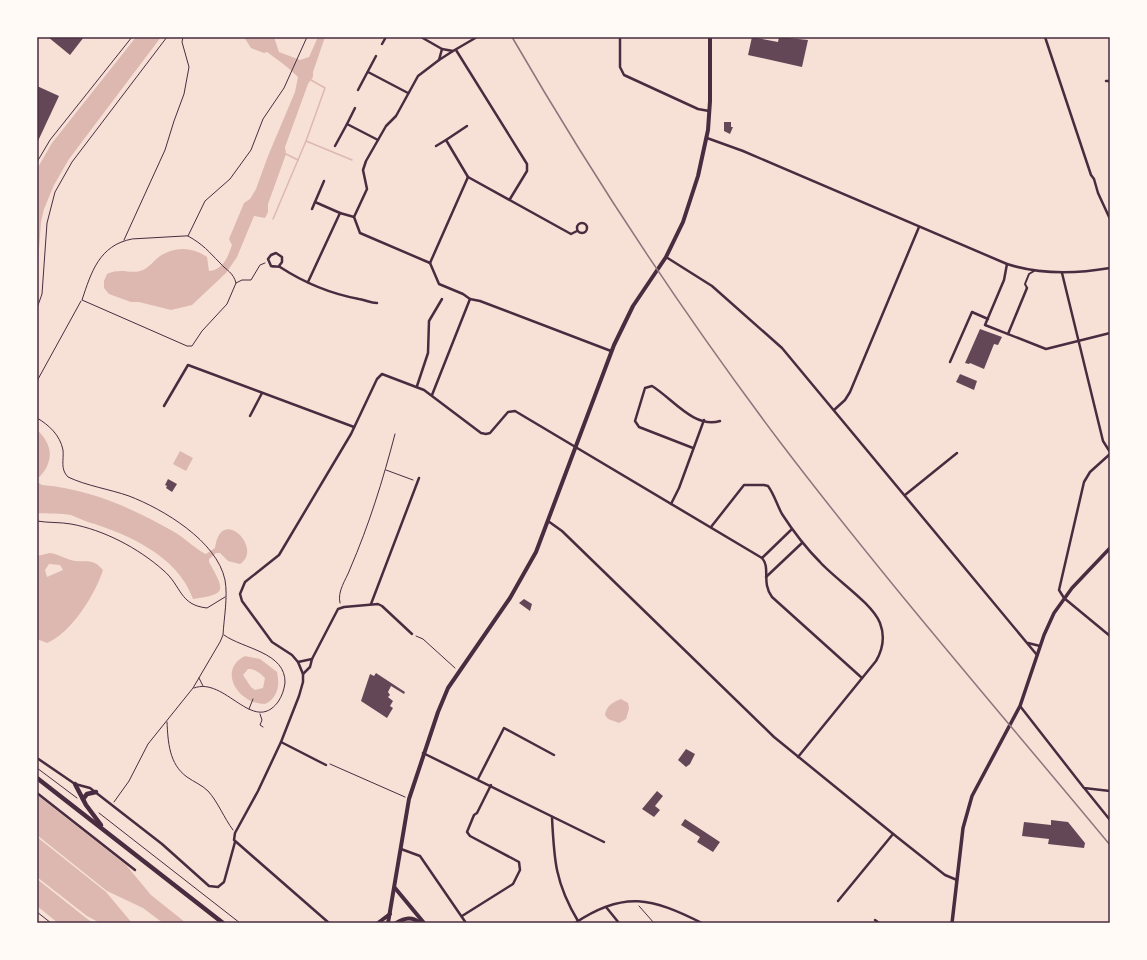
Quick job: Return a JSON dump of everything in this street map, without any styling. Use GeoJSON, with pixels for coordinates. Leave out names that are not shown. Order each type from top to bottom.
{"type":"FeatureCollection","features":[{"type":"Feature","properties":{"kind":"highway"},"geometry":{"type":"LineString","coordinates":[[37,778],[223,923]]}},
{"type":"Feature","properties":{"kind":"highway"},"geometry":{"type":"LineString","coordinates":[[75,784],[105,831]]}},
{"type":"Feature","properties":{"kind":"highway"},"geometry":{"type":"LineString","coordinates":[[84,800],[87,794],[96,792]]}},
{"type":"Feature","properties":{"kind":"main road"},"geometry":{"type":"LineString","coordinates":[[388,923],[409,799],[423,753],[442,701],[459,671],[512,594],[536,552],[611,350],[633,306],[666,257],[684,218],[698,176],[707,138],[710,111],[710,37]]}},
{"type":"Feature","properties":{"kind":"main road"},"geometry":{"type":"LineString","coordinates":[[395,888],[424,923]]}},
{"type":"Feature","properties":{"kind":"main road"},"geometry":{"type":"LineString","coordinates":[[378,923],[390,914]]}},
{"type":"Feature","properties":{"kind":"main road"},"geometry":{"type":"LineString","coordinates":[[396,923],[407,918],[416,920],[420,923]]}},
{"type":"Feature","properties":{"kind":"street"},"geometry":{"type":"LineString","coordinates":[[382,44],[386,37]]}},
{"type":"Feature","properties":{"kind":"street"},"geometry":{"type":"LineString","coordinates":[[421,37],[442,49],[454,50]]}},
{"type":"Feature","properties":{"kind":"street"},"geometry":{"type":"LineString","coordinates":[[477,37],[454,50],[421,73],[396,116],[386,126],[364,166],[367,189],[354,217],[358,230],[363,235],[430,263],[439,284],[463,294],[470,299],[480,301],[611,350]]}},
{"type":"Feature","properties":{"kind":"street"},"geometry":{"type":"LineString","coordinates":[[620,37],[620,67],[624,75],[698,109],[710,111]]}},
{"type":"Feature","properties":{"kind":"street"},"geometry":{"type":"LineString","coordinates":[[1046,37],[1091,175],[1094,179],[1102,205],[1110,219]]}},
{"type":"Feature","properties":{"kind":"street"},"geometry":{"type":"LineString","coordinates":[[439,60],[442,49]]}},
{"type":"Feature","properties":{"kind":"street"},"geometry":{"type":"LineString","coordinates":[[454,50],[527,164],[527,171],[510,199]]}},
{"type":"Feature","properties":{"kind":"street"},"geometry":{"type":"LineString","coordinates":[[358,90],[376,56]]}},
{"type":"Feature","properties":{"kind":"street"},"geometry":{"type":"LineString","coordinates":[[368,72],[408,93]]}},
{"type":"Feature","properties":{"kind":"street"},"geometry":{"type":"LineString","coordinates":[[335,146],[355,108]]}},
{"type":"Feature","properties":{"kind":"street"},"geometry":{"type":"LineString","coordinates":[[346,124],[378,140]]}},
{"type":"Feature","properties":{"kind":"street"},"geometry":{"type":"LineString","coordinates":[[436,146],[467,126]]}},
{"type":"Feature","properties":{"kind":"street"},"geometry":{"type":"LineString","coordinates":[[707,138],[743,151],[1007,264],[1034,271],[1062,273],[1110,268]]}},
{"type":"Feature","properties":{"kind":"street"},"geometry":{"type":"LineString","coordinates":[[446,140],[468,177],[571,234],[578,231],[584,233],[587,229],[586,225],[580,224],[577,228],[578,231]]}},
{"type":"Feature","properties":{"kind":"street"},"geometry":{"type":"LineString","coordinates":[[430,263],[468,177]]}},
{"type":"Feature","properties":{"kind":"street"},"geometry":{"type":"LineString","coordinates":[[312,209],[324,181]]}},
{"type":"Feature","properties":{"kind":"street"},"geometry":{"type":"LineString","coordinates":[[315,202],[340,213],[354,217]]}},
{"type":"Feature","properties":{"kind":"street"},"geometry":{"type":"LineString","coordinates":[[308,282],[340,213]]}},
{"type":"Feature","properties":{"kind":"street"},"geometry":{"type":"LineString","coordinates":[[834,410],[845,400],[850,392],[919,227]]}},
{"type":"Feature","properties":{"kind":"street"},"geometry":{"type":"LineString","coordinates":[[279,266],[282,260],[278,254],[271,255],[269,262],[271,266],[279,266],[286,272],[337,294],[361,299],[370,303],[377,303]]}},
{"type":"Feature","properties":{"kind":"street"},"geometry":{"type":"LineString","coordinates":[[666,257],[723,294],[782,348],[1037,655]]}},
{"type":"Feature","properties":{"kind":"street"},"geometry":{"type":"LineString","coordinates":[[1007,264],[1004,280],[985,325],[1046,349],[1079,342],[1110,333]]}},
{"type":"Feature","properties":{"kind":"street"},"geometry":{"type":"LineString","coordinates":[[1010,335],[1028,286],[1024,284],[1028,276],[1034,271]]}},
{"type":"Feature","properties":{"kind":"street"},"geometry":{"type":"LineString","coordinates":[[1062,273],[1103,441],[1110,453],[1090,472],[1082,488],[1058,590],[1064,598],[1110,636]]}},
{"type":"Feature","properties":{"kind":"street"},"geometry":{"type":"LineString","coordinates":[[417,386],[428,353],[429,321],[442,299]]}},
{"type":"Feature","properties":{"kind":"street"},"geometry":{"type":"LineString","coordinates":[[432,395],[470,299]]}},
{"type":"Feature","properties":{"kind":"street"},"geometry":{"type":"LineString","coordinates":[[950,362],[972,312],[988,319]]}},
{"type":"Feature","properties":{"kind":"street"},"geometry":{"type":"LineString","coordinates":[[164,406],[188,365],[354,428]]}},
{"type":"Feature","properties":{"kind":"street"},"geometry":{"type":"LineString","coordinates":[[37,758],[75,784],[86,786],[96,792],[162,844],[209,886],[218,888],[224,882],[235,842],[235,833],[258,791],[281,742],[302,688],[303,674],[298,662],[288,652],[272,642],[242,601],[241,588],[245,582],[279,555],[354,428],[377,379],[382,374],[417,386],[432,395],[481,433],[490,433],[508,412],[515,411],[762,558],[765,562],[766,587],[772,597],[862,678]]}},
{"type":"Feature","properties":{"kind":"street"},"geometry":{"type":"LineString","coordinates":[[693,448],[639,426],[634,421],[645,388],[652,386],[683,412],[712,424],[720,421]]}},
{"type":"Feature","properties":{"kind":"street"},"geometry":{"type":"LineString","coordinates":[[250,416],[262,393]]}},
{"type":"Feature","properties":{"kind":"street"},"geometry":{"type":"LineString","coordinates":[[671,504],[679,488],[704,420]]}},
{"type":"Feature","properties":{"kind":"street"},"geometry":{"type":"LineString","coordinates":[[905,495],[957,453]]}},
{"type":"Feature","properties":{"kind":"street"},"geometry":{"type":"LineString","coordinates":[[371,604],[419,478]]}},
{"type":"Feature","properties":{"kind":"street"},"geometry":{"type":"LineString","coordinates":[[711,527],[741,488],[748,484],[768,486],[792,529],[802,543],[821,564],[871,610],[880,622],[883,637],[880,653],[876,661],[798,757]]}},
{"type":"Feature","properties":{"kind":"street"},"geometry":{"type":"LineString","coordinates":[[548,521],[562,531],[756,720],[798,757],[945,875],[957,880]]}},
{"type":"Feature","properties":{"kind":"street"},"geometry":{"type":"LineString","coordinates":[[762,558],[792,529]]}},
{"type":"Feature","properties":{"kind":"street"},"geometry":{"type":"LineString","coordinates":[[766,578],[802,543]]}},
{"type":"Feature","properties":{"kind":"street"},"geometry":{"type":"LineString","coordinates":[[952,923],[963,828],[968,807],[1020,706],[1050,620],[1064,598],[1093,564],[1110,548]]}},
{"type":"Feature","properties":{"kind":"street"},"geometry":{"type":"LineString","coordinates":[[303,674],[310,667],[312,659],[335,612],[341,608],[371,604],[382,606],[412,634]]}},
{"type":"Feature","properties":{"kind":"street"},"geometry":{"type":"LineString","coordinates":[[1028,643],[1040,646]]}},
{"type":"Feature","properties":{"kind":"street"},"geometry":{"type":"LineString","coordinates":[[298,662],[312,659]]}},
{"type":"Feature","properties":{"kind":"street"},"geometry":{"type":"LineString","coordinates":[[1020,706],[1110,820]]}},
{"type":"Feature","properties":{"kind":"street"},"geometry":{"type":"LineString","coordinates":[[478,779],[504,728],[554,755]]}},
{"type":"Feature","properties":{"kind":"street"},"geometry":{"type":"LineString","coordinates":[[281,742],[326,765]]}},
{"type":"Feature","properties":{"kind":"street"},"geometry":{"type":"LineString","coordinates":[[423,753],[491,785],[604,842]]}},
{"type":"Feature","properties":{"kind":"street"},"geometry":{"type":"LineString","coordinates":[[462,916],[513,884],[520,870],[519,862],[468,834],[467,828],[491,785]]}},
{"type":"Feature","properties":{"kind":"street"},"geometry":{"type":"LineString","coordinates":[[1084,788],[1110,791]]}},
{"type":"Feature","properties":{"kind":"street"},"geometry":{"type":"LineString","coordinates":[[37,793],[135,870]]}},
{"type":"Feature","properties":{"kind":"street"},"geometry":{"type":"LineString","coordinates":[[552,816],[558,882],[578,921],[583,923]]}},
{"type":"Feature","properties":{"kind":"street"},"geometry":{"type":"LineString","coordinates":[[838,901],[893,834]]}},
{"type":"Feature","properties":{"kind":"street"},"geometry":{"type":"LineString","coordinates":[[235,842],[329,923]]}},
{"type":"Feature","properties":{"kind":"street"},"geometry":{"type":"LineString","coordinates":[[400,849],[420,856],[466,923]]}},
{"type":"Feature","properties":{"kind":"street"},"geometry":{"type":"LineString","coordinates":[[578,921],[615,903],[635,901],[661,904],[702,923]]}},
{"type":"Feature","properties":{"kind":"street"},"geometry":{"type":"LineString","coordinates":[[606,907],[619,923]]}},
{"type":"Feature","properties":{"kind":"street"},"geometry":{"type":"LineString","coordinates":[[875,920],[879,923]]}},
{"type":"Feature","properties":{"kind":"path"},"geometry":{"type":"LineString","coordinates":[[37,162],[50,140],[132,37]]}},
{"type":"Feature","properties":{"kind":"path"},"geometry":{"type":"LineString","coordinates":[[37,308],[42,294],[47,223],[55,192],[72,162],[167,37]]}},
{"type":"Feature","properties":{"kind":"path"},"geometry":{"type":"LineString","coordinates":[[124,240],[165,150],[184,94],[190,67],[183,48],[183,37]]}},
{"type":"Feature","properties":{"kind":"path"},"geometry":{"type":"LineString","coordinates":[[188,236],[205,201],[230,179],[251,150],[267,110],[284,88],[307,37]]}},
{"type":"Feature","properties":{"kind":"path"},"geometry":{"type":"LineString","coordinates":[[37,381],[82,300],[95,264],[110,248],[124,240],[144,237],[188,236],[205,246],[220,264],[231,272],[236,283]]}},
{"type":"Feature","properties":{"kind":"path"},"geometry":{"type":"LineString","coordinates":[[82,300],[190,347],[194,344],[202,331],[227,304],[236,283],[242,280],[251,280],[260,265],[269,262]]}},
{"type":"Feature","properties":{"kind":"path"},"geometry":{"type":"LineString","coordinates":[[37,418],[46,423],[57,435],[63,450],[62,468],[68,477],[143,502],[186,528],[210,549],[225,579],[223,634],[193,688],[148,744],[129,782],[112,804]]}},
{"type":"Feature","properties":{"kind":"path"},"geometry":{"type":"LineString","coordinates":[[341,608],[339,593],[361,543],[386,470],[396,434]]}},
{"type":"Feature","properties":{"kind":"path"},"geometry":{"type":"LineString","coordinates":[[386,470],[418,482]]}},
{"type":"Feature","properties":{"kind":"path"},"geometry":{"type":"LineString","coordinates":[[37,521],[82,527],[106,535],[126,545],[164,570],[178,586],[189,604],[207,608],[225,597]]}},
{"type":"Feature","properties":{"kind":"path"},"geometry":{"type":"LineString","coordinates":[[193,688],[203,686],[223,692],[249,710],[260,713],[271,709],[282,697],[285,681],[282,668],[271,658],[223,634]]}},
{"type":"Feature","properties":{"kind":"path"},"geometry":{"type":"LineString","coordinates":[[412,634],[423,639],[459,671]]}},
{"type":"Feature","properties":{"kind":"path"},"geometry":{"type":"LineString","coordinates":[[199,678],[203,686]]}},
{"type":"Feature","properties":{"kind":"path"},"geometry":{"type":"LineString","coordinates":[[249,710],[253,699]]}},
{"type":"Feature","properties":{"kind":"path"},"geometry":{"type":"LineString","coordinates":[[260,713],[262,720],[260,725],[263,727]]}},
{"type":"Feature","properties":{"kind":"path"},"geometry":{"type":"LineString","coordinates":[[167,721],[170,751],[175,766],[209,793],[235,833]]}},
{"type":"Feature","properties":{"kind":"path"},"geometry":{"type":"LineString","coordinates":[[326,765],[331,763],[409,799]]}},
{"type":"Feature","properties":{"kind":"path"},"geometry":{"type":"LineString","coordinates":[[37,768],[84,800]]}},
{"type":"Feature","properties":{"kind":"path"},"geometry":{"type":"LineString","coordinates":[[97,812],[240,923]]}},
{"type":"Feature","properties":{"kind":"path"},"geometry":{"type":"LineString","coordinates":[[635,901],[654,923]]}},
{"type":"Feature","properties":{"kind":"path"},"geometry":{"type":"LineString","coordinates":[[37,912],[51,923]]}},
{"type":"Feature","properties":{"kind":"shaded area"},"geometry":{"type":"Polygon","coordinates":[[[136,37],[161,37],[69,159],[54,185],[44,209],[41,222],[37,277],[37,169],[52,143],[136,37]]]}},
{"type":"Feature","properties":{"kind":"shaded area"},"geometry":{"type":"Polygon","coordinates":[[[244,37],[274,37],[279,52],[300,60],[309,57],[318,37],[325,37],[313,72],[313,77],[308,84],[285,147],[286,154],[268,204],[268,212],[265,218],[254,216],[237,257],[226,273],[192,305],[171,310],[139,302],[131,302],[109,294],[104,288],[104,281],[107,274],[117,271],[134,272],[143,270],[160,256],[178,249],[196,251],[207,257],[209,271],[218,268],[227,258],[232,245],[229,239],[244,203],[250,199],[256,189],[295,92],[298,77],[267,52],[264,53],[251,48],[244,37]]]}},
{"type":"Feature","properties":{"kind":"shaded area"},"geometry":{"type":"Polygon","coordinates":[[[37,430],[47,442],[50,454],[47,467],[37,479],[37,430]]]}},
{"type":"Feature","properties":{"kind":"shaded area"},"geometry":{"type":"Polygon","coordinates":[[[180,451],[193,458],[186,471],[173,464],[180,451]]]}},
{"type":"Feature","properties":{"kind":"shaded area"},"geometry":{"type":"Polygon","coordinates":[[[37,482],[42,485],[78,491],[128,508],[176,533],[206,554],[215,548],[219,535],[225,530],[232,530],[239,534],[244,541],[247,549],[246,557],[240,564],[228,561],[220,553],[216,553],[209,559],[209,562],[218,580],[220,590],[212,595],[193,599],[186,584],[176,571],[164,559],[135,540],[71,515],[37,513],[37,482]]]}},
{"type":"Feature","properties":{"kind":"shaded area"},"geometry":{"type":"Polygon","coordinates":[[[50,553],[71,560],[88,561],[95,563],[103,570],[94,591],[81,612],[65,631],[47,643],[37,639],[37,556],[50,553]],[[49,564],[45,570],[47,577],[63,570],[60,565],[49,564]]]}},
{"type":"Feature","properties":{"kind":"shaded area"},"geometry":{"type":"Polygon","coordinates":[[[245,656],[260,659],[277,672],[278,686],[273,698],[265,704],[255,703],[239,693],[234,685],[232,677],[233,669],[237,662],[245,656]],[[248,669],[243,675],[251,687],[255,690],[263,688],[265,678],[258,672],[248,669]]]}},
{"type":"Feature","properties":{"kind":"shaded area"},"geometry":{"type":"Polygon","coordinates":[[[621,699],[628,703],[629,709],[626,719],[619,723],[608,719],[605,715],[610,705],[621,699]]]}},
{"type":"Feature","properties":{"kind":"shaded area"},"geometry":{"type":"Polygon","coordinates":[[[37,795],[126,865],[151,895],[186,923],[163,923],[143,908],[107,891],[37,835],[37,795]]]}},
{"type":"Feature","properties":{"kind":"shaded area"},"geometry":{"type":"Polygon","coordinates":[[[37,837],[106,892],[132,923],[100,923],[87,916],[37,877],[37,837]]]}},
{"type":"Feature","properties":{"kind":"shaded area"},"geometry":{"type":"Polygon","coordinates":[[[37,879],[93,923],[58,923],[37,906],[37,879]]]}},
{"type":"Feature","properties":{"kind":"building"},"geometry":{"type":"Polygon","coordinates":[[[48,37],[84,37],[70,55],[48,37]]]}},
{"type":"Feature","properties":{"kind":"building"},"geometry":{"type":"Polygon","coordinates":[[[752,37],[778,42],[779,37],[808,40],[802,67],[748,55],[752,37]]]}},
{"type":"Feature","properties":{"kind":"building"},"geometry":{"type":"Polygon","coordinates":[[[37,86],[59,96],[38,141],[37,141],[37,86]]]}},
{"type":"Feature","properties":{"kind":"building"},"geometry":{"type":"Polygon","coordinates":[[[724,122],[731,122],[731,127],[733,127],[730,134],[724,131],[724,122]]]}},
{"type":"Feature","properties":{"kind":"building"},"geometry":{"type":"Polygon","coordinates":[[[980,329],[1002,337],[998,345],[994,344],[984,369],[970,363],[965,363],[980,329]]]}},
{"type":"Feature","properties":{"kind":"building"},"geometry":{"type":"Polygon","coordinates":[[[960,374],[977,381],[974,390],[956,382],[960,374]]]}},
{"type":"Feature","properties":{"kind":"building"},"geometry":{"type":"Polygon","coordinates":[[[168,479],[177,484],[172,492],[166,488],[167,486],[165,485],[168,479]]]}},
{"type":"Feature","properties":{"kind":"building"},"geometry":{"type":"Polygon","coordinates":[[[524,599],[532,604],[530,611],[519,603],[524,599]]]}},
{"type":"Feature","properties":{"kind":"building"},"geometry":{"type":"Polygon","coordinates":[[[376,673],[405,692],[404,694],[391,686],[388,692],[390,695],[388,697],[393,701],[390,706],[393,708],[387,718],[361,701],[370,674],[374,676],[376,673]]]}},
{"type":"Feature","properties":{"kind":"building"},"geometry":{"type":"Polygon","coordinates":[[[686,749],[695,754],[690,764],[686,767],[678,760],[686,749]]]}},
{"type":"Feature","properties":{"kind":"building"},"geometry":{"type":"Polygon","coordinates":[[[657,791],[663,796],[655,806],[660,810],[654,817],[642,809],[657,791]]]}},
{"type":"Feature","properties":{"kind":"building"},"geometry":{"type":"Polygon","coordinates":[[[685,819],[720,842],[713,852],[697,842],[700,837],[681,825],[685,819]]]}},
{"type":"Feature","properties":{"kind":"building"},"geometry":{"type":"Polygon","coordinates":[[[1051,820],[1068,822],[1085,843],[1084,848],[1048,844],[1049,839],[1022,836],[1024,822],[1051,825],[1051,820]]]}},
{"type":"Feature","properties":{"kind":"waterway"},"geometry":{"type":"LineString","coordinates":[[273,219],[306,141],[325,88],[311,80]]}},
{"type":"Feature","properties":{"kind":"waterway"},"geometry":{"type":"LineString","coordinates":[[306,141],[352,160]]}},
{"type":"Feature","properties":{"kind":"waterway"},"geometry":{"type":"LineString","coordinates":[[286,154],[298,160]]}},
{"type":"Feature","properties":{"kind":"railway"},"geometry":{"type":"LineString","coordinates":[[512,37],[574,141],[673,294],[780,442],[860,544],[1110,845]]}}]}
